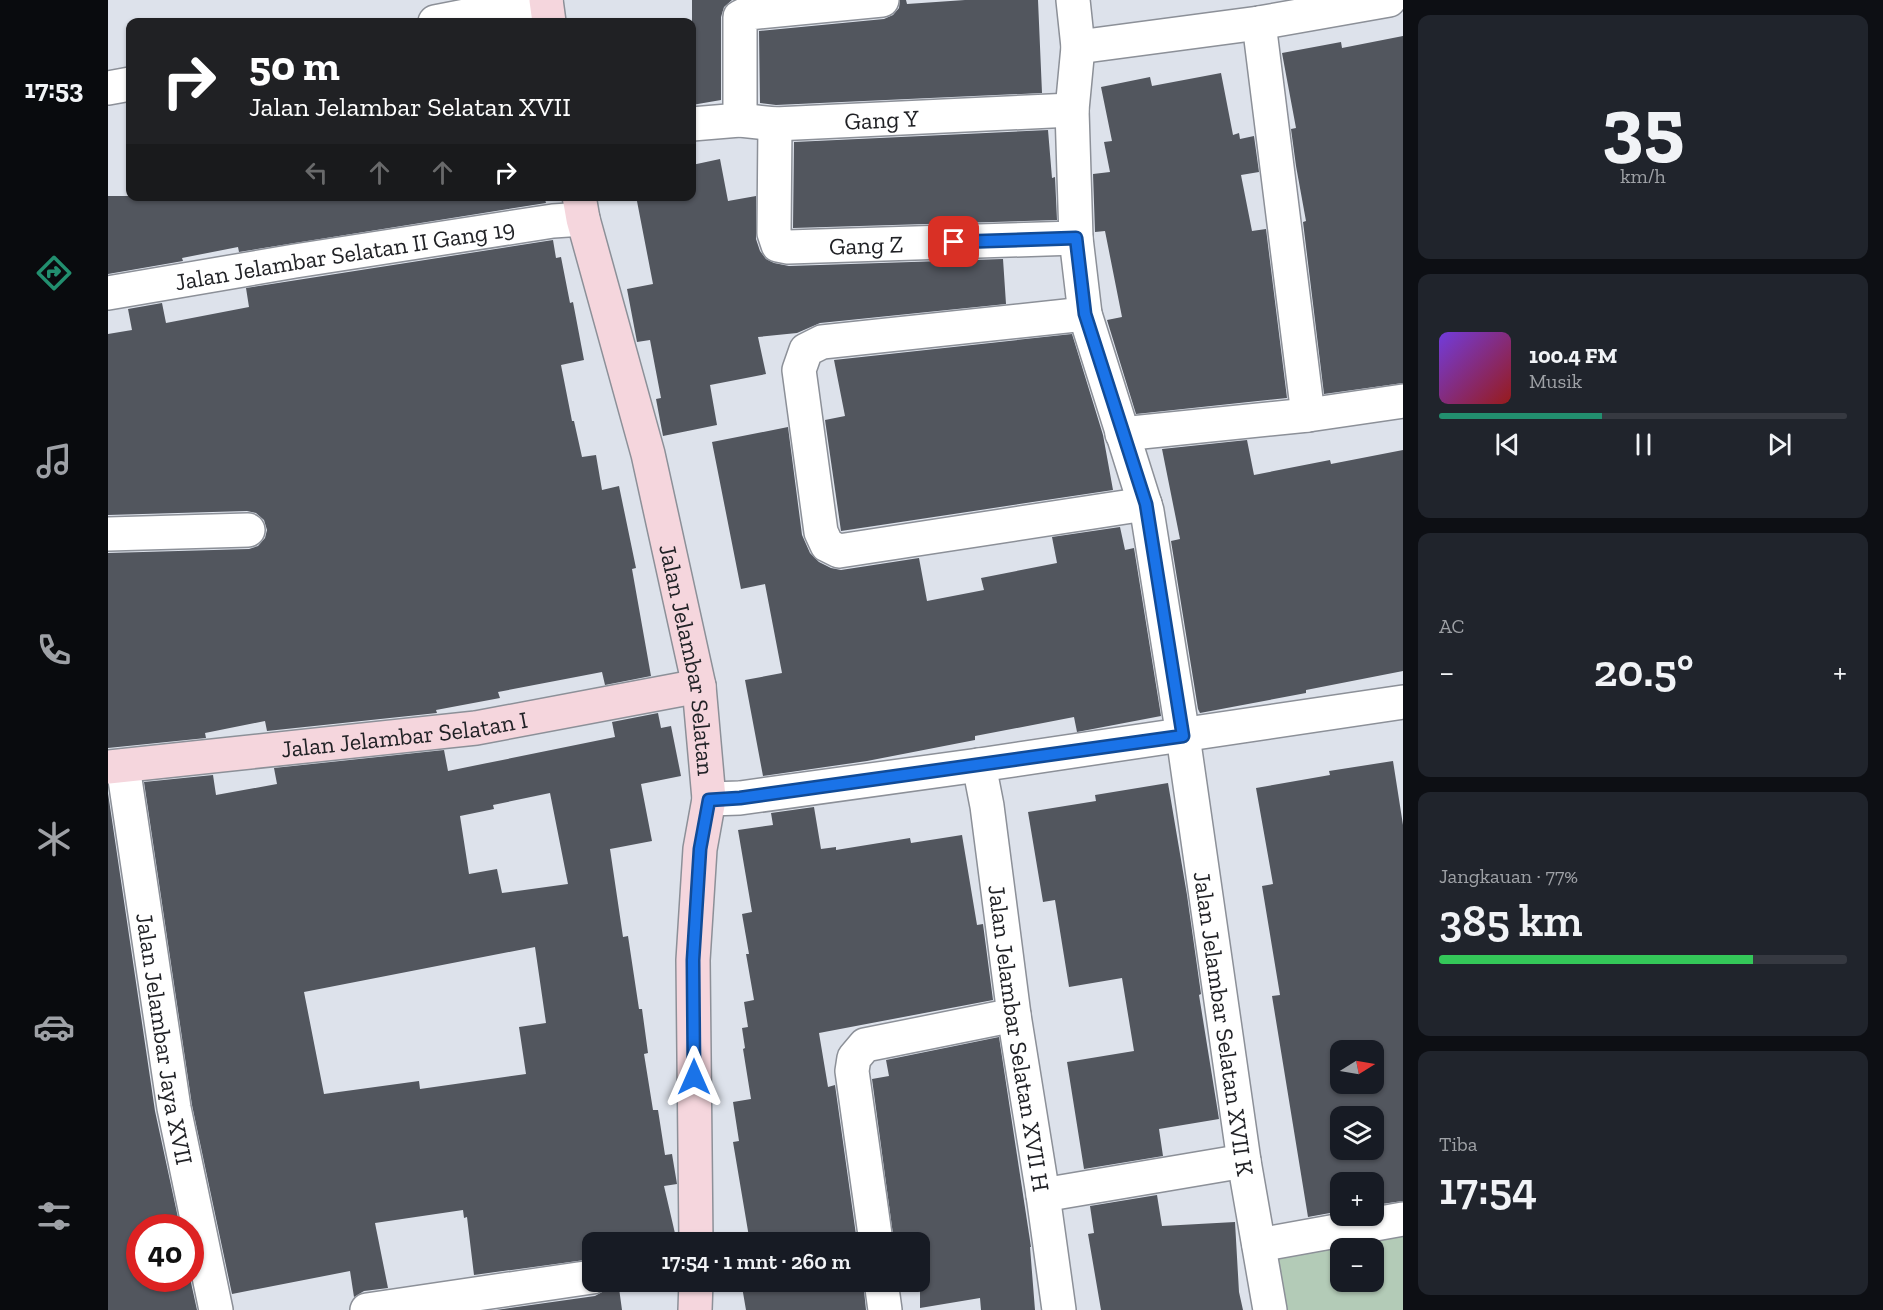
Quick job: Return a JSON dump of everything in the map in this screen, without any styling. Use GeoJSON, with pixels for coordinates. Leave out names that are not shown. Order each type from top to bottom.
{"type":"FeatureCollection","features":[{"type":"Feature","properties":{"kind":"street"},"geometry":{"type":"LineString","coordinates":[[455,18],[546,0],[548,18]]}},
{"type":"Feature","properties":{"kind":"street"},"geometry":{"type":"LineString","coordinates":[[740,120],[740,16],[748,13],[882,0]]}},
{"type":"Feature","properties":{"kind":"street","name":"Jalan Jelambar Selatan XVII K"},"geometry":{"type":"LineString","coordinates":[[1073,0],[1078,47],[1072,110],[1076,238],[1085,314],[1146,504],[1183,736],[1244,1161],[1270,1310]]}},
{"type":"Feature","properties":{"kind":"street"},"geometry":{"type":"LineString","coordinates":[[1078,47],[1259,23],[1389,0]]}},
{"type":"Feature","properties":{"kind":"street"},"geometry":{"type":"LineString","coordinates":[[1259,23],[1308,415]]}},
{"type":"Feature","properties":{"kind":"street"},"geometry":{"type":"LineString","coordinates":[[108,88],[126,85]]}},
{"type":"Feature","properties":{"kind":"street","name":"Gang Y"},"geometry":{"type":"LineString","coordinates":[[696,124],[740,120],[775,124],[1072,110]]}},
{"type":"Feature","properties":{"kind":"street","name":"Gang Z"},"geometry":{"type":"LineString","coordinates":[[775,124],[774,233],[778,245],[788,247],[1076,238]]}},
{"type":"Feature","properties":{"kind":"street","name":"Jalan Jelambar Selatan II Gang 19"},"geometry":{"type":"LineString","coordinates":[[108,293],[553,221],[581,208]]}},
{"type":"Feature","properties":{"kind":"street","name":"Jalan Jelambar Selatan"},"geometry":{"type":"LineString","coordinates":[[581,208],[648,454],[699,686],[709,800],[700,849],[693,960],[696,1232]]}},
{"type":"Feature","properties":{"kind":"street"},"geometry":{"type":"LineString","coordinates":[[1085,314],[822,342],[806,350],[800,370],[821,532],[827,545],[839,551],[1146,504]]}},
{"type":"Feature","properties":{"kind":"street"},"geometry":{"type":"LineString","coordinates":[[1122,434],[1308,415],[1403,401]]}},
{"type":"Feature","properties":{"kind":"street"},"geometry":{"type":"LineString","coordinates":[[108,534],[248,530]]}},
{"type":"Feature","properties":{"kind":"street","name":"Jalan Jelambar Selatan I"},"geometry":{"type":"LineString","coordinates":[[115,766],[476,729],[699,686]]}},
{"type":"Feature","properties":{"kind":"street"},"geometry":{"type":"LineString","coordinates":[[709,800],[740,798],[1183,736],[1401,712]]}},
{"type":"Feature","properties":{"kind":"street","name":"Jalan Jelambar Selatan XVII H"},"geometry":{"type":"LineString","coordinates":[[979,765],[987,806],[1014,1015],[1059,1310]]}},
{"type":"Feature","properties":{"kind":"street","name":"Jalan Jelambar Jaya XVII"},"geometry":{"type":"LineString","coordinates":[[115,766],[174,1108],[216,1310]]}},
{"type":"Feature","properties":{"kind":"street"},"geometry":{"type":"LineString","coordinates":[[875,1232],[852,1071],[854,1058],[865,1045],[1014,1015]]}},
{"type":"Feature","properties":{"kind":"street"},"geometry":{"type":"LineString","coordinates":[[1043,1195],[1244,1161]]}},
{"type":"Feature","properties":{"kind":"street"},"geometry":{"type":"LineString","coordinates":[[1259,1245],[1403,1219]]}},
{"type":"Feature","properties":{"kind":"street"},"geometry":{"type":"LineString","coordinates":[[367,1310],[582,1278]]}},
{"type":"Feature","properties":{"kind":"street"},"geometry":{"type":"LineString","coordinates":[[695,1310],[696,1292]]}},
{"type":"Feature","properties":{"kind":"street"},"geometry":{"type":"LineString","coordinates":[[883,1292],[885,1310]]}},
{"type":"Feature","properties":{"kind":"green space"},"geometry":{"type":"Polygon","coordinates":[[[1403,1219],[1403,1310],[1270,1310],[1259,1245],[1364,1226],[1384,1226],[1384,1222],[1403,1219]]]}},
{"type":"Feature","properties":{"kind":"building"},"geometry":{"type":"Polygon","coordinates":[[[692,0],[732,0],[724,7],[721,17],[721,100],[696,104],[696,18],[692,18],[692,0]]]}},
{"type":"Feature","properties":{"kind":"building"},"geometry":{"type":"Polygon","coordinates":[[[900,0],[906,0],[907,4],[965,0],[1038,0],[1042,93],[776,105],[760,103],[759,31],[884,19],[893,15],[899,8],[900,0]]]}},
{"type":"Feature","properties":{"kind":"building"},"geometry":{"type":"Polygon","coordinates":[[[1403,36],[1403,383],[1324,394],[1303,222],[1306,221],[1291,129],[1296,128],[1282,53],[1341,42],[1342,48],[1403,36]]]}},
{"type":"Feature","properties":{"kind":"building"},"geometry":{"type":"Polygon","coordinates":[[[1221,73],[1233,135],[1239,133],[1240,139],[1254,136],[1259,172],[1241,175],[1252,231],[1266,229],[1287,398],[1136,414],[1107,320],[1122,317],[1105,231],[1095,232],[1093,174],[1110,172],[1104,142],[1112,141],[1101,87],[1150,77],[1152,86],[1221,73]]]}},
{"type":"Feature","properties":{"kind":"building"},"geometry":{"type":"Polygon","coordinates":[[[1048,130],[1052,178],[1055,177],[1057,220],[793,228],[794,142],[1048,130]]]}},
{"type":"Feature","properties":{"kind":"building"},"geometry":{"type":"Polygon","coordinates":[[[720,159],[728,201],[756,196],[756,239],[766,259],[774,263],[789,266],[1003,259],[1006,304],[820,323],[797,333],[758,337],[766,374],[710,385],[717,425],[663,436],[656,399],[661,398],[650,340],[637,342],[627,289],[653,284],[637,201],[696,201],[696,164],[720,159]]]}},
{"type":"Feature","properties":{"kind":"building"},"geometry":{"type":"Polygon","coordinates":[[[108,196],[126,196],[126,201],[545,201],[546,203],[239,252],[238,247],[182,258],[183,261],[108,274],[108,196]]]}},
{"type":"Feature","properties":{"kind":"building"},"geometry":{"type":"Polygon","coordinates":[[[553,240],[556,258],[561,257],[570,303],[573,302],[584,360],[561,365],[572,421],[574,421],[582,457],[596,455],[602,490],[619,486],[636,568],[632,569],[651,676],[605,685],[602,672],[498,692],[500,698],[436,710],[437,713],[267,731],[265,721],[205,733],[206,738],[108,748],[108,553],[249,549],[258,546],[265,538],[267,530],[264,520],[256,513],[247,511],[108,515],[108,334],[132,330],[128,309],[162,303],[166,323],[249,307],[246,288],[553,240]]]}},
{"type":"Feature","properties":{"kind":"building"},"geometry":{"type":"Polygon","coordinates":[[[1072,334],[1103,435],[1113,490],[841,531],[825,420],[845,416],[834,360],[1072,334]]]}},
{"type":"Feature","properties":{"kind":"building"},"geometry":{"type":"Polygon","coordinates":[[[788,427],[802,535],[810,553],[819,562],[841,570],[919,558],[927,601],[984,590],[981,578],[1057,563],[1052,537],[1120,527],[1125,550],[1134,548],[1161,716],[1077,732],[1074,717],[975,736],[975,740],[867,761],[763,776],[745,680],[782,673],[765,584],[741,589],[712,442],[788,427]]]}},
{"type":"Feature","properties":{"kind":"building"},"geometry":{"type":"Polygon","coordinates":[[[1247,440],[1254,475],[1330,460],[1331,464],[1403,450],[1403,671],[1306,690],[1306,693],[1200,713],[1171,541],[1180,539],[1162,449],[1247,440]]]}},
{"type":"Feature","properties":{"kind":"building"},"geometry":{"type":"Polygon","coordinates":[[[658,713],[661,728],[671,726],[681,776],[641,784],[652,841],[610,849],[623,937],[628,936],[639,1009],[642,1009],[648,1053],[644,1054],[653,1110],[658,1110],[665,1155],[672,1154],[677,1184],[664,1186],[675,1232],[582,1232],[582,1260],[474,1275],[467,1217],[464,1218],[463,1210],[375,1223],[388,1288],[364,1291],[354,1297],[350,1271],[232,1294],[192,1105],[144,782],[213,775],[216,795],[277,784],[274,768],[444,750],[448,771],[615,737],[612,722],[658,713]],[[550,793],[493,805],[494,809],[460,816],[469,874],[497,869],[502,893],[568,884],[550,793]],[[535,947],[304,992],[324,1094],[419,1081],[420,1089],[526,1074],[519,1027],[546,1023],[535,947]]]}},
{"type":"Feature","properties":{"kind":"building"},"geometry":{"type":"Polygon","coordinates":[[[1393,761],[1403,825],[1403,1201],[1384,1204],[1384,1172],[1330,1172],[1330,1213],[1308,1217],[1272,996],[1280,995],[1262,886],[1273,884],[1256,788],[1330,775],[1329,771],[1393,761]]]}},
{"type":"Feature","properties":{"kind":"building"},"geometry":{"type":"Polygon","coordinates":[[[1168,783],[1187,895],[1201,994],[1199,995],[1219,1119],[1159,1129],[1163,1156],[1084,1169],[1067,1062],[1134,1051],[1122,978],[1069,987],[1055,900],[1043,902],[1028,812],[1096,801],[1095,795],[1168,783]]]}},
{"type":"Feature","properties":{"kind":"building"},"geometry":{"type":"Polygon","coordinates":[[[108,793],[155,1111],[177,1214],[126,1214],[126,1292],[193,1292],[197,1310],[108,1310],[108,793]]]}},
{"type":"Feature","properties":{"kind":"building"},"geometry":{"type":"Polygon","coordinates":[[[814,807],[821,849],[836,847],[836,850],[910,838],[911,843],[962,835],[977,925],[983,924],[993,1000],[819,1033],[828,1087],[835,1085],[856,1232],[748,1232],[733,1142],[739,1141],[733,1102],[751,1099],[742,1028],[748,1027],[744,1002],[754,1000],[742,914],[752,912],[738,830],[773,825],[771,813],[814,807]]]}},
{"type":"Feature","properties":{"kind":"building"},"geometry":{"type":"Polygon","coordinates":[[[999,1037],[1031,1247],[1035,1310],[981,1310],[980,1298],[920,1308],[920,1292],[930,1292],[930,1232],[893,1232],[872,1079],[889,1076],[886,1060],[999,1037]]]}},
{"type":"Feature","properties":{"kind":"building"},"geometry":{"type":"Polygon","coordinates":[[[1157,1195],[1162,1226],[1235,1222],[1239,1292],[1243,1310],[1101,1310],[1088,1234],[1094,1233],[1090,1206],[1157,1195]]]}},
{"type":"Feature","properties":{"kind":"building"},"geometry":{"type":"Polygon","coordinates":[[[602,1292],[620,1292],[622,1310],[496,1310],[595,1296],[602,1292]]]}},
{"type":"Feature","properties":{"kind":"building"},"geometry":{"type":"Polygon","coordinates":[[[743,1292],[864,1292],[866,1310],[746,1310],[743,1292]]]}},
{"type":"Feature","properties":{"kind":"route"},"geometry":{"type":"LineString","coordinates":[[694,1077],[693,960],[700,849],[709,800],[740,798],[1183,736],[1146,504],[1085,314],[1076,238],[954,242]]}}]}
